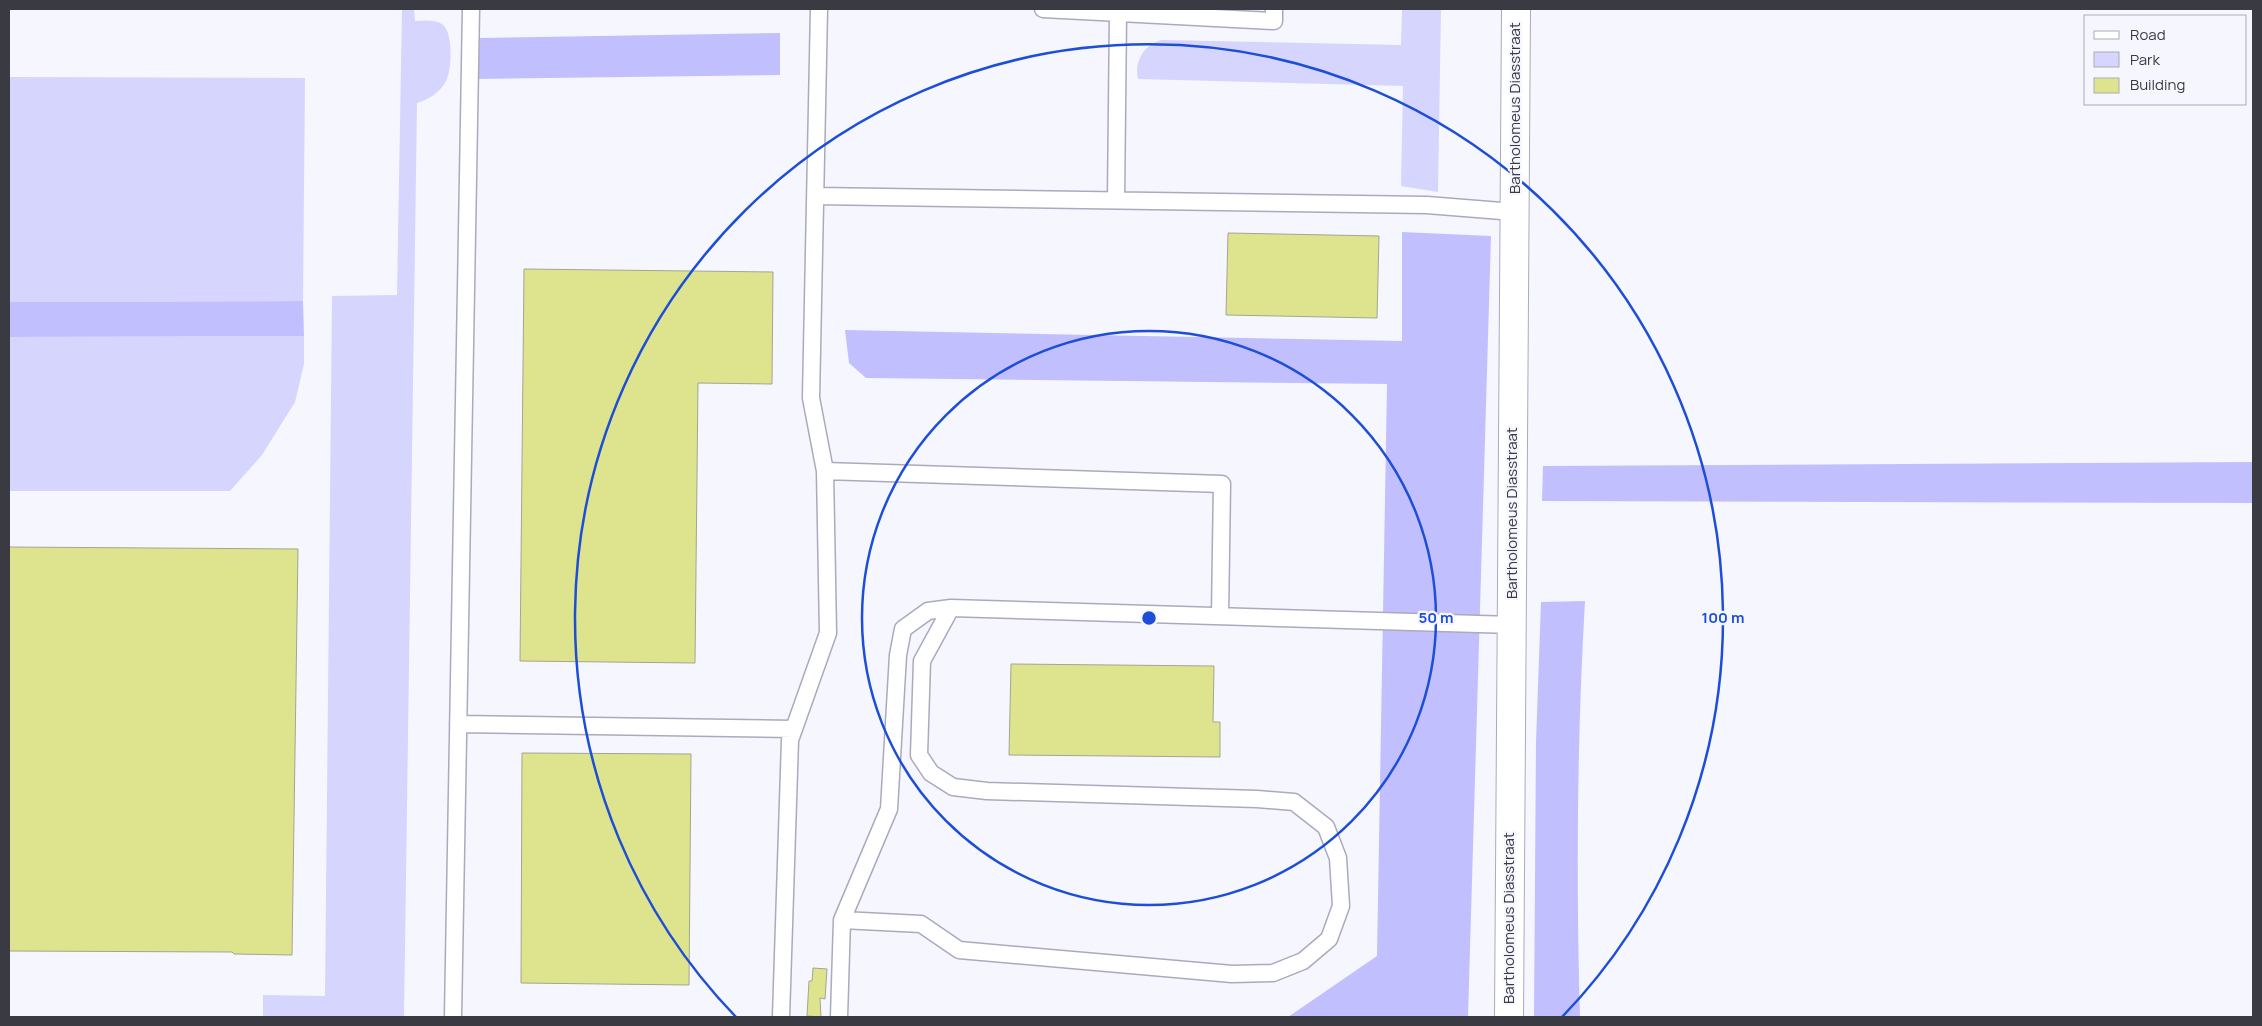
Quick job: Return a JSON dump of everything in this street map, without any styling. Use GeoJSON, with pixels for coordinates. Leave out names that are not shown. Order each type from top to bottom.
{"type":"FeatureCollection","features":[{"type":"Feature","properties":{"kind":"street","name":"Bartholomeus Diasstraat"},"geometry":{"type":"LineString","coordinates":[[1509,1017],[1516,9]]}},
{"type":"Feature","properties":{"kind":"lane"},"geometry":{"type":"LineString","coordinates":[[453,1017],[471,9]]}},
{"type":"Feature","properties":{"kind":"lane"},"geometry":{"type":"LineString","coordinates":[[781,1017],[790,740],[828,633],[825,471],[812,398],[819,9]]}},
{"type":"Feature","properties":{"kind":"lane"},"geometry":{"type":"LineString","coordinates":[[1043,9],[1274,21],[1274,9]]}},
{"type":"Feature","properties":{"kind":"lane"},"geometry":{"type":"LineString","coordinates":[[1116,200],[1118,14]]}},
{"type":"Feature","properties":{"kind":"lane"},"geometry":{"type":"LineString","coordinates":[[816,196],[1427,205],[1514,212]]}},
{"type":"Feature","properties":{"kind":"lane"},"geometry":{"type":"LineString","coordinates":[[825,471],[1222,484],[1220,616]]}},
{"type":"Feature","properties":{"kind":"lane"},"geometry":{"type":"LineString","coordinates":[[839,1017],[842,920],[889,809],[898,655],[903,629],[928,611],[951,608],[1512,625]]}},
{"type":"Feature","properties":{"kind":"lane"},"geometry":{"type":"LineString","coordinates":[[842,920],[921,924],[959,950],[1232,974],[1273,973],[1303,961],[1329,938],[1341,906],[1338,858],[1326,827],[1294,802],[1257,798],[986,791],[953,787],[931,773],[919,754],[922,661],[951,608]]}},
{"type":"Feature","properties":{"kind":"lane"},"geometry":{"type":"LineString","coordinates":[[458,724],[794,729]]}},
{"type":"Feature","properties":{"kind":"green space"},"geometry":{"type":"Polygon","coordinates":[[[402,9],[414,9],[415,21],[432,21],[442,24],[449,35],[451,53],[449,71],[445,83],[433,96],[417,103],[404,1017],[263,1017],[263,995],[325,996],[332,296],[397,295],[402,9]]]}},
{"type":"Feature","properties":{"kind":"green space"},"geometry":{"type":"Polygon","coordinates":[[[1402,9],[1441,9],[1438,192],[1401,186],[1403,86],[1138,79],[1139,60],[1145,50],[1150,45],[1162,40],[1401,45],[1402,9]]]}},
{"type":"Feature","properties":{"kind":"green space"},"geometry":{"type":"Polygon","coordinates":[[[9,77],[305,78],[303,301],[9,302],[9,77]]]}},
{"type":"Feature","properties":{"kind":"green space"},"geometry":{"type":"Polygon","coordinates":[[[304,336],[304,364],[295,402],[262,455],[230,491],[9,491],[9,337],[304,336]]]}},
{"type":"Feature","properties":{"kind":"shaded area"},"geometry":{"type":"Polygon","coordinates":[[[780,33],[780,75],[476,79],[478,38],[780,33]]]}},
{"type":"Feature","properties":{"kind":"shaded area"},"geometry":{"type":"Polygon","coordinates":[[[1402,232],[1491,236],[1468,1017],[1288,1017],[1377,956],[1387,384],[866,378],[849,363],[845,330],[1402,341],[1402,232]]]}},
{"type":"Feature","properties":{"kind":"shaded area"},"geometry":{"type":"Polygon","coordinates":[[[303,301],[304,336],[9,337],[9,302],[303,301]]]}},
{"type":"Feature","properties":{"kind":"shaded area"},"geometry":{"type":"Polygon","coordinates":[[[2253,462],[2253,503],[1542,501],[1543,466],[2253,462]]]}},
{"type":"Feature","properties":{"kind":"shaded area"},"geometry":{"type":"Polygon","coordinates":[[[1585,601],[1578,809],[1580,1017],[1534,1017],[1536,742],[1541,602],[1585,601]]]}},
{"type":"Feature","properties":{"kind":"building"},"geometry":{"type":"Polygon","coordinates":[[[1228,233],[1379,236],[1377,318],[1226,315],[1228,233]]]}},
{"type":"Feature","properties":{"kind":"building"},"geometry":{"type":"Polygon","coordinates":[[[524,269],[773,272],[772,384],[698,383],[695,663],[520,661],[524,269]]]}},
{"type":"Feature","properties":{"kind":"building"},"geometry":{"type":"Polygon","coordinates":[[[9,547],[298,549],[292,955],[234,954],[232,952],[9,951],[9,547]]]}},
{"type":"Feature","properties":{"kind":"building"},"geometry":{"type":"Polygon","coordinates":[[[1011,664],[1214,666],[1213,722],[1220,722],[1220,757],[1009,755],[1011,664]]]}},
{"type":"Feature","properties":{"kind":"building"},"geometry":{"type":"Polygon","coordinates":[[[522,753],[691,754],[689,985],[521,983],[522,753]]]}},
{"type":"Feature","properties":{"kind":"building"},"geometry":{"type":"Polygon","coordinates":[[[813,968],[827,969],[825,999],[820,998],[821,1017],[807,1016],[809,981],[812,981],[813,968]]]}}]}
